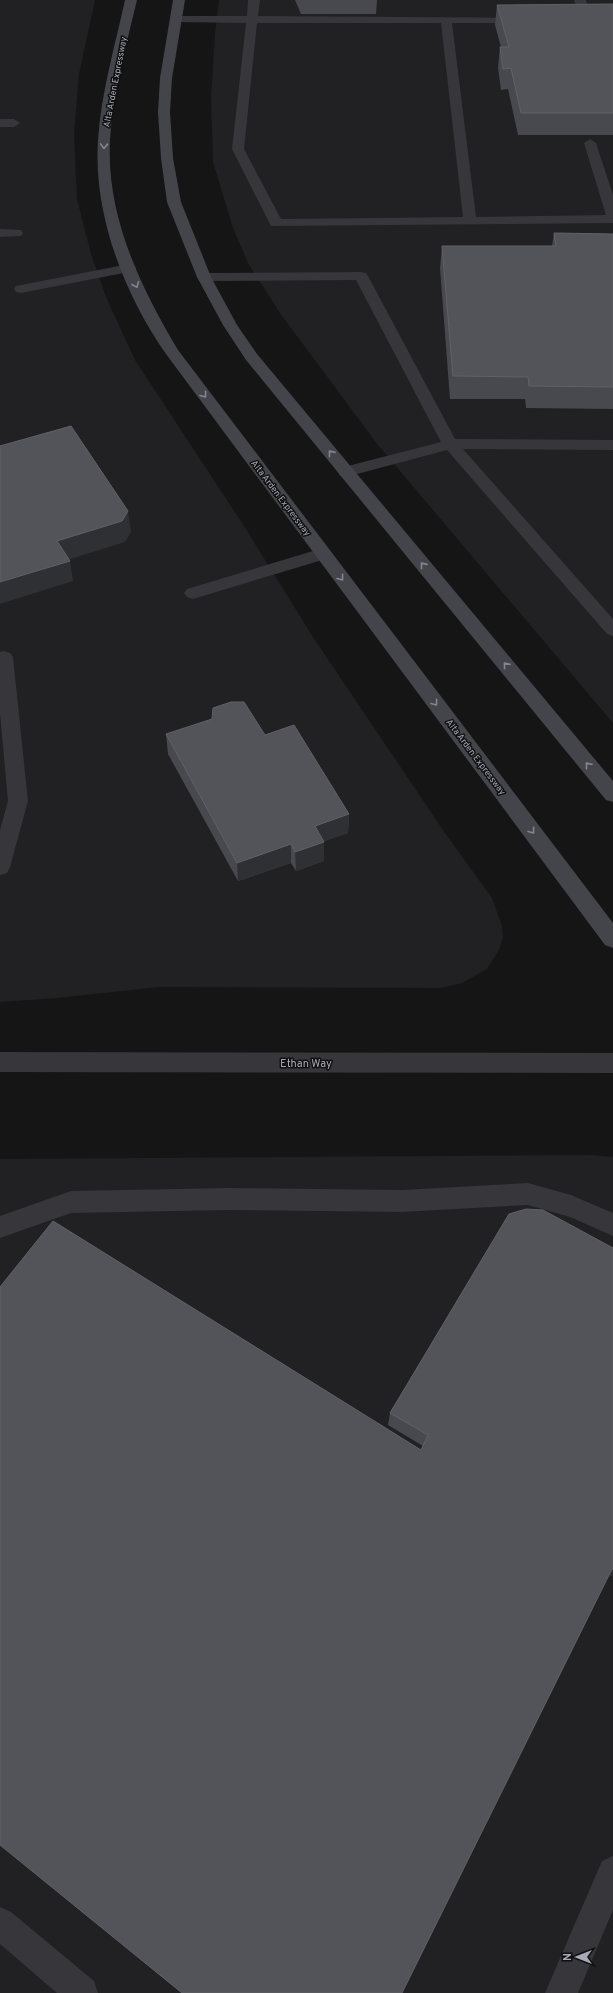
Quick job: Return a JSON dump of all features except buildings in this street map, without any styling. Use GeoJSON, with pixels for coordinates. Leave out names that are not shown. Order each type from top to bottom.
{"type":"FeatureCollection","features":[{"type":"Feature","properties":{"kind":"main road","name":"Alta Arden Expressway"},"geometry":{"type":"LineString","coordinates":[[131,0],[111,94],[104,140],[104,180],[120,246],[141,297],[171,351],[613,939]]}},
{"type":"Feature","properties":{"kind":"main road"},"geometry":{"type":"LineString","coordinates":[[179,0],[166,78],[164,112],[166,151],[174,202],[204,277],[230,325],[252,356],[346,472],[613,795]]}},
{"type":"Feature","properties":{"kind":"street"},"geometry":{"type":"LineString","coordinates":[[254,0],[238,149],[276,223],[613,219]]}},
{"type":"Feature","properties":{"kind":"street"},"geometry":{"type":"LineString","coordinates":[[580,0],[582,21],[599,21]]}},
{"type":"Feature","properties":{"kind":"street"},"geometry":{"type":"LineString","coordinates":[[176,19],[539,20]]}},
{"type":"Feature","properties":{"kind":"street"},"geometry":{"type":"LineString","coordinates":[[446,20],[470,221]]}},
{"type":"Feature","properties":{"kind":"street"},"geometry":{"type":"LineString","coordinates":[[0,123],[14,123]]}},
{"type":"Feature","properties":{"kind":"street"},"geometry":{"type":"LineString","coordinates":[[590,143],[613,216]]}},
{"type":"Feature","properties":{"kind":"street"},"geometry":{"type":"LineString","coordinates":[[0,233],[16,233]]}},
{"type":"Feature","properties":{"kind":"street"},"geometry":{"type":"LineString","coordinates":[[21,290],[129,268]]}},
{"type":"Feature","properties":{"kind":"street"},"geometry":{"type":"LineString","coordinates":[[204,277],[361,276],[450,444],[613,630]]}},
{"type":"Feature","properties":{"kind":"street"},"geometry":{"type":"LineString","coordinates":[[346,472],[450,444],[613,445]]}},
{"type":"Feature","properties":{"kind":"street"},"geometry":{"type":"LineString","coordinates":[[193,593],[323,554]]}},
{"type":"Feature","properties":{"kind":"street"},"geometry":{"type":"LineString","coordinates":[[0,867],[18,801],[4,657]]}},
{"type":"Feature","properties":{"kind":"street","name":"Ethan Way"},"geometry":{"type":"LineString","coordinates":[[0,1062],[613,1063]]}},
{"type":"Feature","properties":{"kind":"street"},"geometry":{"type":"LineString","coordinates":[[0,1227],[71,1202],[229,1199],[402,1201],[528,1194],[543,1197],[600,1218],[613,1225]]}},
{"type":"Feature","properties":{"kind":"street"},"geometry":{"type":"LineString","coordinates":[[562,1993],[613,1872]]}},
{"type":"Feature","properties":{"kind":"street"},"geometry":{"type":"LineString","coordinates":[[0,1923],[82,1993]]}},
{"type":"Feature","properties":{"kind":"shaded area"},"geometry":{"type":"Polygon","coordinates":[[[0,0],[95,0],[79,74],[74,134],[77,199],[91,254],[106,297],[135,360],[242,523],[313,637],[445,833],[492,898],[502,926],[503,937],[499,950],[487,969],[462,983],[440,988],[159,987],[57,998],[0,1002],[0,0]]]}},
{"type":"Feature","properties":{"kind":"shaded area"},"geometry":{"type":"Polygon","coordinates":[[[219,0],[613,0],[613,723],[378,445],[282,316],[249,265],[233,228],[213,162],[211,98],[215,34],[219,0]]]}},
{"type":"Feature","properties":{"kind":"shaded area"},"geometry":{"type":"Polygon","coordinates":[[[592,1155],[613,1157],[613,1993],[0,1993],[0,1159],[592,1155]]]}}]}
